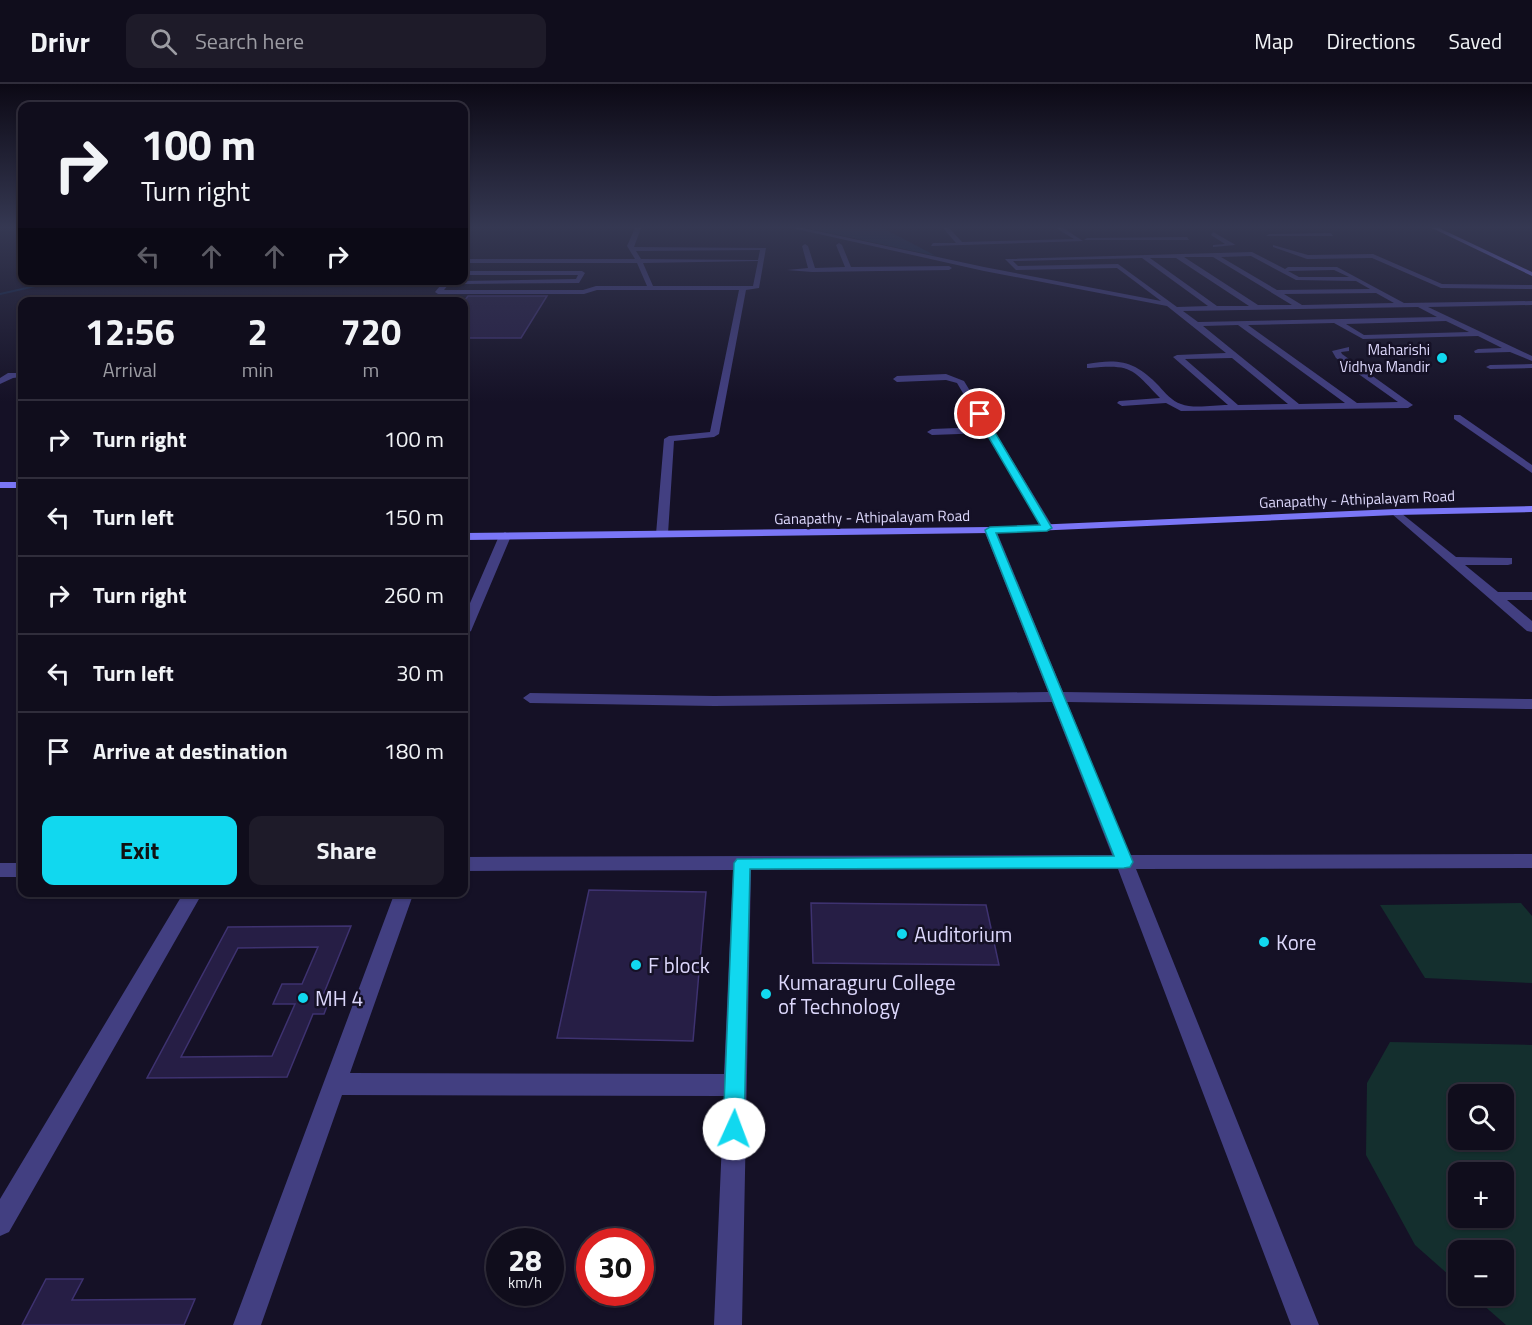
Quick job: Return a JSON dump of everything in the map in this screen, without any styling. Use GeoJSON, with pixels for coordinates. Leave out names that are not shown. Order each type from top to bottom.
{"type":"FeatureCollection","features":[{"type":"Feature","properties":{"kind":"main road"},"geometry":{"type":"LineString","coordinates":[[0,484],[18,485]]}},
{"type":"Feature","properties":{"kind":"main road","name":"Ganapathy - Athipalayam Road"},"geometry":{"type":"LineString","coordinates":[[468,537],[990,530],[1396,512],[1531,509]]}},
{"type":"Feature","properties":{"kind":"street"},"geometry":{"type":"LineString","coordinates":[[444,286],[438,292],[584,292],[596,288],[756,288],[756,286]]}},
{"type":"Feature","properties":{"kind":"street"},"geometry":{"type":"LineString","coordinates":[[1069,286],[1173,307],[1216,309],[1532,303]]}},
{"type":"Feature","properties":{"kind":"street"},"geometry":{"type":"LineString","coordinates":[[1145,286],[1196,324],[1297,407]]}},
{"type":"Feature","properties":{"kind":"street"},"geometry":{"type":"LineString","coordinates":[[1184,286],[1216,309]]}},
{"type":"Feature","properties":{"kind":"street"},"geometry":{"type":"LineString","coordinates":[[1223,286],[1257,308]]}},
{"type":"Feature","properties":{"kind":"street"},"geometry":{"type":"LineString","coordinates":[[1266,286],[1324,322]]}},
{"type":"Feature","properties":{"kind":"street"},"geometry":{"type":"LineString","coordinates":[[1369,286],[1403,306]]}},
{"type":"Feature","properties":{"kind":"street"},"geometry":{"type":"LineString","coordinates":[[1441,286],[1532,287]]}},
{"type":"Feature","properties":{"kind":"street"},"geometry":{"type":"LineString","coordinates":[[662,534],[669,439],[714,434],[743,288]]}},
{"type":"Feature","properties":{"kind":"street"},"geometry":{"type":"LineString","coordinates":[[1277,292],[1378,291]]}},
{"type":"Feature","properties":{"kind":"street"},"geometry":{"type":"LineString","coordinates":[[1419,306],[1532,359]]}},
{"type":"Feature","properties":{"kind":"street"},"geometry":{"type":"LineString","coordinates":[[1196,324],[1447,319]]}},
{"type":"Feature","properties":{"kind":"street"},"geometry":{"type":"LineString","coordinates":[[1337,322],[1363,337],[1478,334]]}},
{"type":"Feature","properties":{"kind":"street"},"geometry":{"type":"LineString","coordinates":[[1240,323],[1355,406]]}},
{"type":"Feature","properties":{"kind":"street"},"geometry":{"type":"LineString","coordinates":[[1090,366],[1125,365],[1134,368],[1181,408],[1408,405],[1339,356],[1336,351],[1346,349]]}},
{"type":"Feature","properties":{"kind":"street"},"geometry":{"type":"LineString","coordinates":[[1478,351],[1511,350]]}},
{"type":"Feature","properties":{"kind":"street"},"geometry":{"type":"LineString","coordinates":[[1234,355],[1177,357],[1238,408]]}},
{"type":"Feature","properties":{"kind":"street"},"geometry":{"type":"LineString","coordinates":[[1490,367],[1532,366]]}},
{"type":"Feature","properties":{"kind":"street"},"geometry":{"type":"LineString","coordinates":[[0,381],[11,375],[18,375]]}},
{"type":"Feature","properties":{"kind":"street"},"geometry":{"type":"LineString","coordinates":[[897,379],[956,378],[1047,528]]}},
{"type":"Feature","properties":{"kind":"street"},"geometry":{"type":"LineString","coordinates":[[1122,403],[1169,400]]}},
{"type":"Feature","properties":{"kind":"street"},"geometry":{"type":"LineString","coordinates":[[1457,417],[1532,470]]}},
{"type":"Feature","properties":{"kind":"street"},"geometry":{"type":"LineString","coordinates":[[932,432],[989,430]]}},
{"type":"Feature","properties":{"kind":"street"},"geometry":{"type":"LineString","coordinates":[[1396,512],[1532,628]]}},
{"type":"Feature","properties":{"kind":"street"},"geometry":{"type":"LineString","coordinates":[[990,530],[1124,862],[1305,1325]]}},
{"type":"Feature","properties":{"kind":"street"},"geometry":{"type":"LineString","coordinates":[[468,622],[505,536]]}},
{"type":"Feature","properties":{"kind":"street"},"geometry":{"type":"LineString","coordinates":[[1454,561],[1508,561]]}},
{"type":"Feature","properties":{"kind":"street"},"geometry":{"type":"LineString","coordinates":[[1496,596],[1532,596]]}},
{"type":"Feature","properties":{"kind":"street"},"geometry":{"type":"LineString","coordinates":[[530,698],[714,701],[1058,697],[1532,704]]}},
{"type":"Feature","properties":{"kind":"street"},"geometry":{"type":"LineString","coordinates":[[468,864],[1532,861]]}},
{"type":"Feature","properties":{"kind":"street"},"geometry":{"type":"LineString","coordinates":[[728,1325],[742,863]]}},
{"type":"Feature","properties":{"kind":"street"},"geometry":{"type":"LineString","coordinates":[[0,870],[18,870]]}},
{"type":"Feature","properties":{"kind":"street"},"geometry":{"type":"LineString","coordinates":[[0,1223],[191,897]]}},
{"type":"Feature","properties":{"kind":"street"},"geometry":{"type":"LineString","coordinates":[[248,1325],[403,897]]}},
{"type":"Feature","properties":{"kind":"street"},"geometry":{"type":"LineString","coordinates":[[335,1084],[735,1085]]}},
{"type":"Feature","properties":{"kind":"green space"},"geometry":{"type":"Polygon","coordinates":[[[1521,903],[1532,916],[1532,983],[1425,978],[1380,905],[1521,903]]]}},
{"type":"Feature","properties":{"kind":"green space"},"geometry":{"type":"Polygon","coordinates":[[[1390,1042],[1532,1045],[1532,1325],[1506,1325],[1484,1306],[1514,1306],[1514,1240],[1448,1240],[1448,1274],[1415,1245],[1366,1155],[1367,1083],[1390,1042]]]}},
{"type":"Feature","properties":{"kind":"building"},"geometry":{"type":"Polygon","coordinates":[[[547,296],[521,338],[468,338],[467,297],[547,296]]]}},
{"type":"Feature","properties":{"kind":"building","name":"F block"},"geometry":{"type":"Polygon","coordinates":[[[589,890],[706,892],[693,1041],[557,1038],[589,890]]]}},
{"type":"Feature","properties":{"kind":"building","name":"Auditorium"},"geometry":{"type":"Polygon","coordinates":[[[811,903],[986,905],[999,965],[813,963],[811,903]]]}},
{"type":"Feature","properties":{"kind":"building","name":"MH 4"},"geometry":{"type":"Polygon","coordinates":[[[351,926],[324,993],[332,993],[324,1014],[313,1014],[287,1077],[147,1078],[228,927],[351,926]],[[318,947],[238,948],[181,1057],[272,1056],[295,1004],[273,1004],[282,984],[302,984],[318,947]]]}},
{"type":"Feature","properties":{"kind":"building"},"geometry":{"type":"Polygon","coordinates":[[[46,1279],[83,1279],[72,1300],[195,1299],[184,1325],[22,1325],[46,1279]]]}},
{"type":"Feature","properties":{"kind":"waterway"},"geometry":{"type":"LineString","coordinates":[[0,294],[36,286]]}},
{"type":"Feature","properties":{"kind":"place","name":"Maharishi Vidhya Mandir"},"geometry":{"type":"Point","coordinates":[1442,358]}},
{"type":"Feature","properties":{"kind":"place","name":"Auditorium"},"geometry":{"type":"Point","coordinates":[902,934]}},
{"type":"Feature","properties":{"kind":"place","name":"Kore"},"geometry":{"type":"Point","coordinates":[1264,942]}},
{"type":"Feature","properties":{"kind":"place","name":"F block"},"geometry":{"type":"Point","coordinates":[636,965]}},
{"type":"Feature","properties":{"kind":"place","name":"Kumaraguru College of Technology"},"geometry":{"type":"Point","coordinates":[766,994]}},
{"type":"Feature","properties":{"kind":"place","name":"MH 4"},"geometry":{"type":"Point","coordinates":[303,998]}},
{"type":"Feature","properties":{"kind":"route"},"geometry":{"type":"LineString","coordinates":[[734,1129],[742,863],[1124,862],[990,530],[1047,528],[980,414]]}}]}
